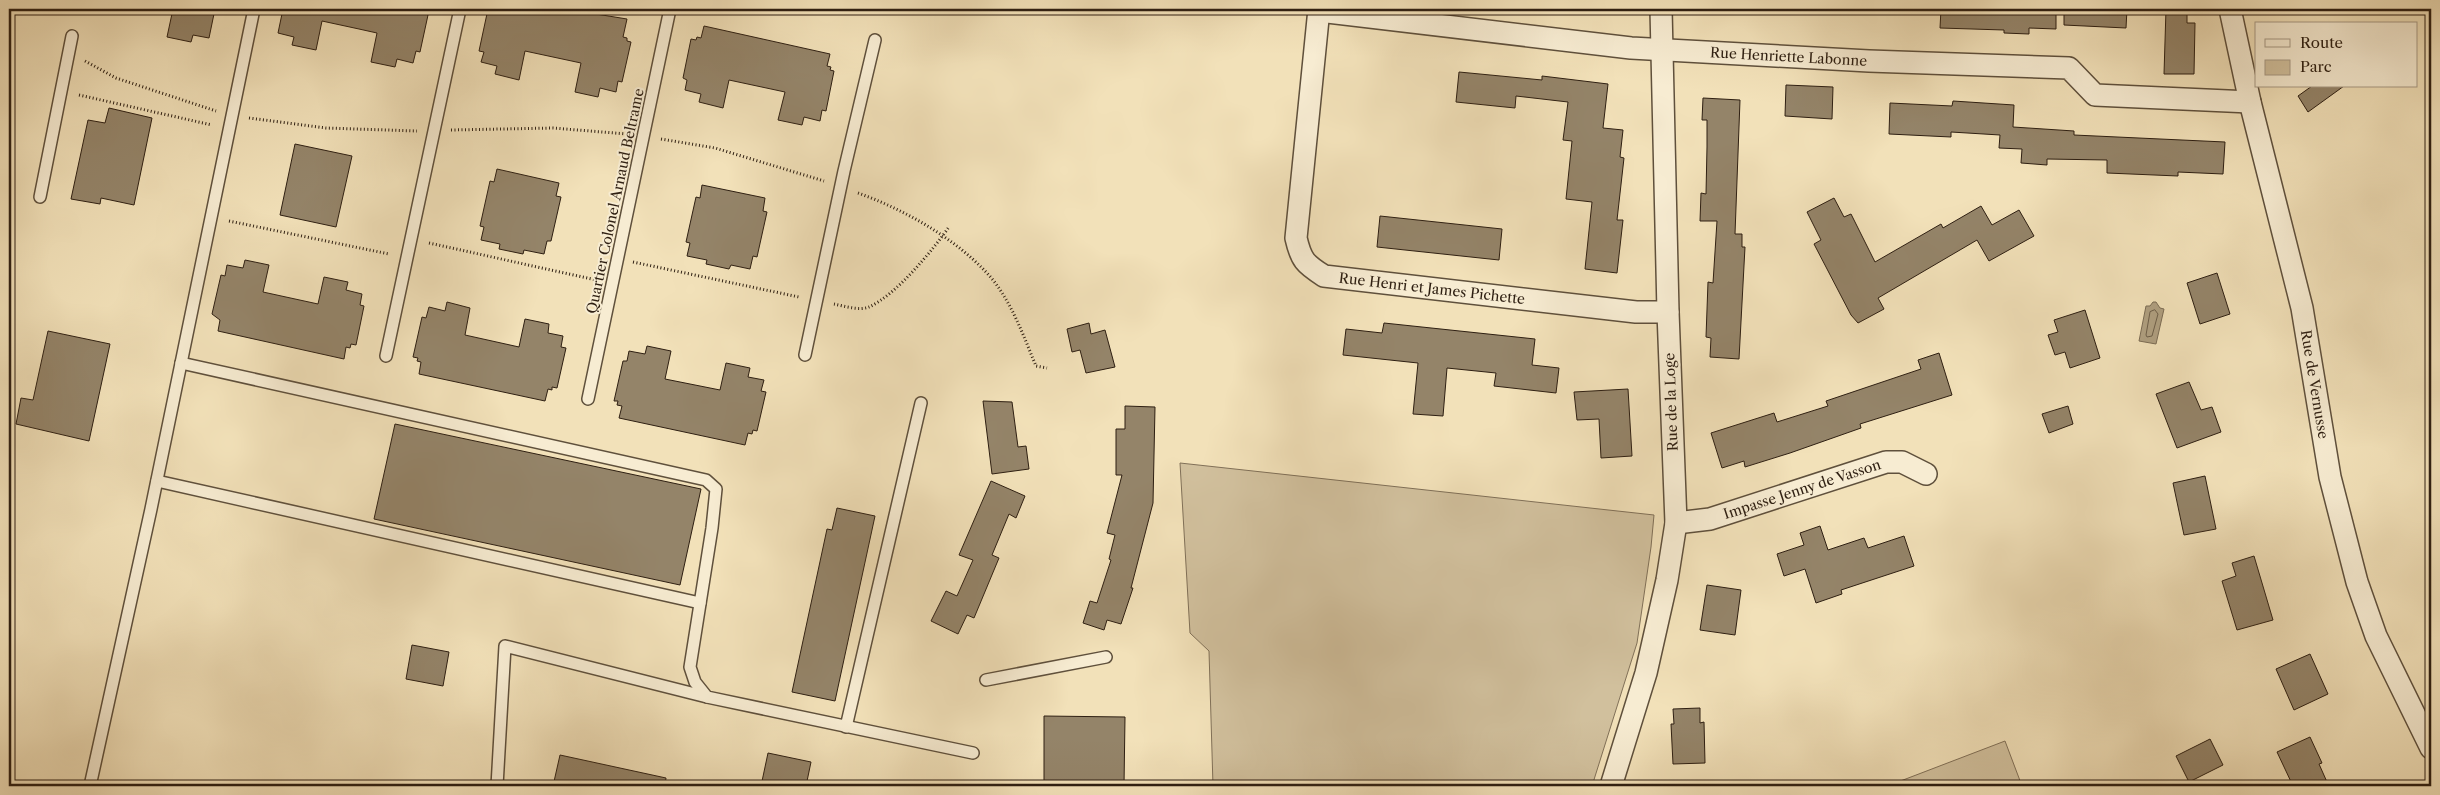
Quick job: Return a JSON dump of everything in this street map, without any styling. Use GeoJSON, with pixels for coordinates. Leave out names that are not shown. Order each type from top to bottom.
{"type":"FeatureCollection","features":[{"type":"Feature","properties":{"kind":"street","name":"Rue de la Loge"},"geometry":{"type":"LineString","coordinates":[[1612,786],[1646,673],[1667,580],[1676,523],[1668,312],[1661,9]]}},
{"type":"Feature","properties":{"kind":"street","name":"Rue de Vernusse"},"geometry":{"type":"LineString","coordinates":[[2230,9],[2250,102],[2302,308],[2330,476],[2358,582],[2376,636],[2431,748]]}},
{"type":"Feature","properties":{"kind":"street","name":"Rue Henriette Labonne"},"geometry":{"type":"LineString","coordinates":[[1319,10],[1662,50],[2069,68],[2095,95],[2250,102]]}},
{"type":"Feature","properties":{"kind":"street","name":"Rue Henri et James Pichette"},"geometry":{"type":"LineString","coordinates":[[1319,10],[1296,238],[1300,254],[1307,266],[1324,276],[1636,312],[1668,312]]}},
{"type":"Feature","properties":{"kind":"street","name":"Impasse Jenny de Vasson"},"geometry":{"type":"LineString","coordinates":[[1676,523],[1710,519],[1886,462],[1902,462],[1926,474]]}},
{"type":"Feature","properties":{"kind":"lane"},"geometry":{"type":"LineString","coordinates":[[90,786],[157,481],[254,9]]}},
{"type":"Feature","properties":{"kind":"lane"},"geometry":{"type":"LineString","coordinates":[[386,356],[460,9]]}},
{"type":"Feature","properties":{"kind":"lane","name":"Quartier Colonel Arnaud Beltrame"},"geometry":{"type":"LineString","coordinates":[[588,400],[670,9]]}},
{"type":"Feature","properties":{"kind":"lane"},"geometry":{"type":"LineString","coordinates":[[40,197],[72,36]]}},
{"type":"Feature","properties":{"kind":"lane"},"geometry":{"type":"LineString","coordinates":[[805,355],[841,186],[875,40]]}},
{"type":"Feature","properties":{"kind":"lane"},"geometry":{"type":"LineString","coordinates":[[181,363],[706,480],[716,489],[690,667],[695,682],[707,697]]}},
{"type":"Feature","properties":{"kind":"lane"},"geometry":{"type":"LineString","coordinates":[[846,728],[921,403]]}},
{"type":"Feature","properties":{"kind":"lane"},"geometry":{"type":"LineString","coordinates":[[157,481],[700,603]]}},
{"type":"Feature","properties":{"kind":"lane"},"geometry":{"type":"LineString","coordinates":[[497,786],[505,646],[707,697],[846,728],[973,753]]}},
{"type":"Feature","properties":{"kind":"lane"},"geometry":{"type":"LineString","coordinates":[[986,680],[1106,657]]}},
{"type":"Feature","properties":{"kind":"path"},"geometry":{"type":"LineString","coordinates":[[69,52],[116,78],[232,115],[326,128],[370,131],[552,128],[644,136],[715,148],[790,169],[888,203],[942,236],[987,272],[1008,304],[1036,366],[1047,368]]}},
{"type":"Feature","properties":{"kind":"path"},"geometry":{"type":"LineString","coordinates":[[61,91],[229,129]]}},
{"type":"Feature","properties":{"kind":"path"},"geometry":{"type":"LineString","coordinates":[[211,218],[407,257]]}},
{"type":"Feature","properties":{"kind":"path"},"geometry":{"type":"LineString","coordinates":[[618,259],[847,307],[868,307],[885,296],[918,266],[949,226]]}},
{"type":"Feature","properties":{"kind":"path"},"geometry":{"type":"LineString","coordinates":[[411,240],[613,284]]}},
{"type":"Feature","properties":{"kind":"green space"},"geometry":{"type":"Polygon","coordinates":[[[1180,463],[1654,515],[1637,643],[1592,786],[1213,786],[1209,651],[1190,633],[1180,463]]]}},
{"type":"Feature","properties":{"kind":"green space"},"geometry":{"type":"Polygon","coordinates":[[[2005,741],[2022,786],[1890,786],[1890,785],[2005,741]]]}},
{"type":"Feature","properties":{"kind":"water"},"geometry":{"type":"Polygon","coordinates":[[[2153,302],[2156,302],[2160,308],[2164,309],[2156,344],[2139,341],[2146,306],[2150,306],[2153,302]]]}},
{"type":"Feature","properties":{"kind":"building"},"geometry":{"type":"Polygon","coordinates":[[[173,9],[215,9],[209,38],[193,35],[191,42],[167,37],[173,9]]]}},
{"type":"Feature","properties":{"kind":"building"},"geometry":{"type":"Polygon","coordinates":[[[283,9],[413,9],[428,15],[420,52],[416,51],[413,63],[397,59],[395,67],[371,62],[377,33],[322,21],[316,50],[292,45],[294,37],[278,33],[283,9]]]}},
{"type":"Feature","properties":{"kind":"building"},"geometry":{"type":"Polygon","coordinates":[[[488,9],[565,9],[627,19],[623,37],[631,42],[622,82],[618,81],[616,92],[600,88],[598,97],[575,92],[581,63],[525,51],[519,80],[495,74],[497,66],[481,62],[484,52],[479,51],[488,9]]]}},
{"type":"Feature","properties":{"kind":"building"},"geometry":{"type":"Polygon","coordinates":[[[1941,9],[2056,9],[2056,29],[2029,28],[2029,34],[2004,33],[2004,30],[1940,28],[1941,9]]]}},
{"type":"Feature","properties":{"kind":"building"},"geometry":{"type":"Polygon","coordinates":[[[2064,9],[2127,9],[2126,28],[2064,25],[2064,9]]]}},
{"type":"Feature","properties":{"kind":"building"},"geometry":{"type":"Polygon","coordinates":[[[2166,9],[2187,9],[2187,23],[2195,23],[2194,74],[2164,74],[2166,9]]]}},
{"type":"Feature","properties":{"kind":"building"},"geometry":{"type":"Polygon","coordinates":[[[704,26],[830,54],[827,66],[831,67],[830,70],[834,71],[826,111],[822,110],[820,121],[804,117],[802,125],[778,120],[785,92],[729,80],[723,108],[699,102],[701,94],[685,90],[687,80],[683,78],[691,39],[701,38],[704,26]]]}},
{"type":"Feature","properties":{"kind":"building"},"geometry":{"type":"Polygon","coordinates":[[[1459,72],[1542,80],[1542,76],[1608,84],[1603,128],[1623,130],[1620,157],[1624,158],[1617,220],[1623,220],[1617,273],[1585,269],[1592,202],[1566,199],[1572,141],[1563,140],[1568,102],[1516,96],[1515,108],[1456,102],[1459,72]]]}},
{"type":"Feature","properties":{"kind":"building"},"geometry":{"type":"Polygon","coordinates":[[[1786,85],[1833,87],[1832,119],[1785,116],[1786,85]]]}},
{"type":"Feature","properties":{"kind":"building"},"geometry":{"type":"Polygon","coordinates":[[[2309,88],[2341,88],[2308,112],[2298,96],[2309,88]]]}},
{"type":"Feature","properties":{"kind":"building"},"geometry":{"type":"Polygon","coordinates":[[[1703,98],[1740,100],[1735,234],[1742,234],[1742,247],[1745,247],[1739,359],[1710,357],[1711,338],[1706,337],[1708,282],[1713,283],[1717,221],[1700,221],[1701,193],[1706,194],[1707,120],[1702,120],[1703,98]]]}},
{"type":"Feature","properties":{"kind":"building"},"geometry":{"type":"Polygon","coordinates":[[[1953,101],[2014,105],[2013,127],[2074,131],[2074,135],[2225,142],[2223,174],[2178,172],[2178,176],[2107,173],[2107,160],[2047,159],[2047,165],[2021,163],[2022,149],[1999,148],[2000,135],[1951,132],[1951,137],[1889,134],[1890,103],[1952,106],[1953,101]]]}},
{"type":"Feature","properties":{"kind":"building"},"geometry":{"type":"Polygon","coordinates":[[[109,108],[152,118],[134,205],[101,198],[100,204],[71,199],[88,120],[105,123],[109,108]]]}},
{"type":"Feature","properties":{"kind":"building"},"geometry":{"type":"Polygon","coordinates":[[[295,144],[352,156],[336,227],[280,215],[295,144]]]}},
{"type":"Feature","properties":{"kind":"building"},"geometry":{"type":"Polygon","coordinates":[[[497,169],[559,183],[556,196],[561,197],[551,241],[547,241],[544,254],[524,250],[523,254],[499,249],[500,244],[481,240],[484,227],[480,226],[490,181],[494,182],[497,169]]]}},
{"type":"Feature","properties":{"kind":"building"},"geometry":{"type":"Polygon","coordinates":[[[702,185],[765,198],[763,211],[767,212],[757,257],[753,256],[750,269],[731,265],[729,269],[706,264],[707,260],[687,256],[690,243],[686,242],[696,197],[700,198],[702,185]]]}},
{"type":"Feature","properties":{"kind":"building"},"geometry":{"type":"Polygon","coordinates":[[[1834,198],[1844,217],[1851,214],[1875,262],[1941,224],[1943,228],[1981,206],[1992,225],[2019,210],[2034,236],[1989,261],[1977,240],[1878,298],[1884,309],[1858,323],[1851,315],[1814,244],[1821,240],[1807,212],[1834,198]]]}},
{"type":"Feature","properties":{"kind":"building"},"geometry":{"type":"Polygon","coordinates":[[[1380,216],[1502,229],[1499,260],[1377,247],[1380,216]]]}},
{"type":"Feature","properties":{"kind":"building"},"geometry":{"type":"Polygon","coordinates":[[[245,260],[269,265],[263,292],[318,304],[324,277],[348,282],[346,290],[362,294],[360,305],[364,306],[356,345],[351,344],[350,348],[346,347],[344,359],[218,331],[220,320],[212,314],[221,275],[225,276],[227,265],[243,268],[245,260]]]}},
{"type":"Feature","properties":{"kind":"building"},"geometry":{"type":"Polygon","coordinates":[[[2217,273],[2230,314],[2200,324],[2187,283],[2217,273]]]}},
{"type":"Feature","properties":{"kind":"building"},"geometry":{"type":"Polygon","coordinates":[[[447,302],[470,308],[465,335],[519,347],[525,319],[549,324],[548,333],[563,336],[561,347],[566,348],[557,388],[552,387],[552,390],[548,389],[545,401],[419,374],[421,362],[417,361],[418,358],[413,357],[422,317],[426,318],[429,307],[445,311],[447,302]]]}},
{"type":"Feature","properties":{"kind":"building"},"geometry":{"type":"Polygon","coordinates":[[[2085,310],[2100,358],[2070,368],[2065,352],[2055,355],[2048,335],[2058,332],[2054,320],[2085,310]]]}},
{"type":"Feature","properties":{"kind":"building"},"geometry":{"type":"Polygon","coordinates":[[[1089,323],[1091,334],[1105,330],[1115,367],[1086,373],[1080,350],[1072,352],[1067,329],[1089,323]]]}},
{"type":"Feature","properties":{"kind":"building"},"geometry":{"type":"Polygon","coordinates":[[[1384,323],[1535,339],[1532,365],[1559,368],[1556,393],[1494,386],[1496,373],[1447,368],[1443,416],[1413,414],[1418,363],[1343,355],[1346,329],[1382,333],[1384,323]]]}},
{"type":"Feature","properties":{"kind":"building"},"geometry":{"type":"Polygon","coordinates":[[[48,331],[110,344],[89,441],[16,424],[21,398],[33,400],[48,331]]]}},
{"type":"Feature","properties":{"kind":"building"},"geometry":{"type":"Polygon","coordinates":[[[647,346],[671,351],[665,379],[720,390],[726,363],[750,368],[748,377],[764,380],[761,391],[766,392],[757,431],[753,430],[752,434],[748,433],[745,445],[619,418],[622,406],[617,405],[618,401],[614,401],[623,361],[627,361],[629,351],[645,354],[647,346]]]}},
{"type":"Feature","properties":{"kind":"building"},"geometry":{"type":"Polygon","coordinates":[[[1939,353],[1952,395],[1860,424],[1861,428],[1790,453],[1745,467],[1744,461],[1722,468],[1711,433],[1774,413],[1777,422],[1828,406],[1826,401],[1921,369],[1918,360],[1939,353]]]}},
{"type":"Feature","properties":{"kind":"building"},"geometry":{"type":"Polygon","coordinates":[[[2189,382],[2201,410],[2212,407],[2221,432],[2177,448],[2156,394],[2189,382]]]}},
{"type":"Feature","properties":{"kind":"building"},"geometry":{"type":"Polygon","coordinates":[[[1628,389],[1632,456],[1601,458],[1599,419],[1577,420],[1574,392],[1628,389]]]}},
{"type":"Feature","properties":{"kind":"building"},"geometry":{"type":"Polygon","coordinates":[[[983,401],[1012,402],[1018,447],[1026,446],[1029,469],[992,474],[983,401]]]}},
{"type":"Feature","properties":{"kind":"building"},"geometry":{"type":"Polygon","coordinates":[[[1125,406],[1155,407],[1153,503],[1131,588],[1133,588],[1121,624],[1107,620],[1104,630],[1083,623],[1090,601],[1097,603],[1111,560],[1109,559],[1115,535],[1107,533],[1122,475],[1116,475],[1116,429],[1125,429],[1125,406]]]}},
{"type":"Feature","properties":{"kind":"building"},"geometry":{"type":"Polygon","coordinates":[[[2068,406],[2073,424],[2049,433],[2042,414],[2068,406]]]}},
{"type":"Feature","properties":{"kind":"building"},"geometry":{"type":"Polygon","coordinates":[[[395,424],[701,489],[680,585],[374,519],[395,424]]]}},
{"type":"Feature","properties":{"kind":"building"},"geometry":{"type":"Polygon","coordinates":[[[2205,476],[2216,529],[2184,535],[2173,483],[2205,476]]]}},
{"type":"Feature","properties":{"kind":"building"},"geometry":{"type":"Polygon","coordinates":[[[991,481],[1025,496],[1016,518],[1009,514],[992,555],[999,558],[974,618],[967,615],[958,634],[931,621],[946,591],[957,596],[973,560],[959,555],[991,481]]]}},
{"type":"Feature","properties":{"kind":"building"},"geometry":{"type":"Polygon","coordinates":[[[837,508],[875,516],[835,701],[792,692],[827,529],[832,530],[837,508]]]}},
{"type":"Feature","properties":{"kind":"building"},"geometry":{"type":"Polygon","coordinates":[[[1820,526],[1828,550],[1864,538],[1868,548],[1904,536],[1914,566],[1841,590],[1842,594],[1816,603],[1805,569],[1784,576],[1777,554],[1804,545],[1800,533],[1820,526]]]}},
{"type":"Feature","properties":{"kind":"building"},"geometry":{"type":"Polygon","coordinates":[[[2254,556],[2273,620],[2237,630],[2222,581],[2236,576],[2232,563],[2254,556]]]}},
{"type":"Feature","properties":{"kind":"building"},"geometry":{"type":"Polygon","coordinates":[[[1707,585],[1741,590],[1735,635],[1700,630],[1707,585]]]}},
{"type":"Feature","properties":{"kind":"building"},"geometry":{"type":"Polygon","coordinates":[[[412,645],[449,652],[443,686],[406,679],[412,645]]]}},
{"type":"Feature","properties":{"kind":"building"},"geometry":{"type":"Polygon","coordinates":[[[2310,654],[2328,694],[2294,710],[2276,669],[2310,654]]]}},
{"type":"Feature","properties":{"kind":"building"},"geometry":{"type":"Polygon","coordinates":[[[1700,708],[1700,723],[1704,722],[1705,763],[1673,764],[1671,724],[1674,724],[1673,709],[1700,708]]]}},
{"type":"Feature","properties":{"kind":"building"},"geometry":{"type":"Polygon","coordinates":[[[1044,716],[1125,717],[1124,786],[1044,786],[1044,716]]]}},
{"type":"Feature","properties":{"kind":"building"},"geometry":{"type":"Polygon","coordinates":[[[2310,737],[2322,763],[2319,764],[2327,782],[2316,786],[2293,786],[2277,752],[2310,737]]]}},
{"type":"Feature","properties":{"kind":"building"},"geometry":{"type":"Polygon","coordinates":[[[2210,739],[2223,765],[2189,782],[2176,756],[2210,739]]]}},
{"type":"Feature","properties":{"kind":"building"},"geometry":{"type":"Polygon","coordinates":[[[768,753],[811,762],[806,786],[761,786],[768,753]]]}},
{"type":"Feature","properties":{"kind":"building"},"geometry":{"type":"Polygon","coordinates":[[[560,755],[666,778],[665,786],[553,786],[560,755]]]}}]}
